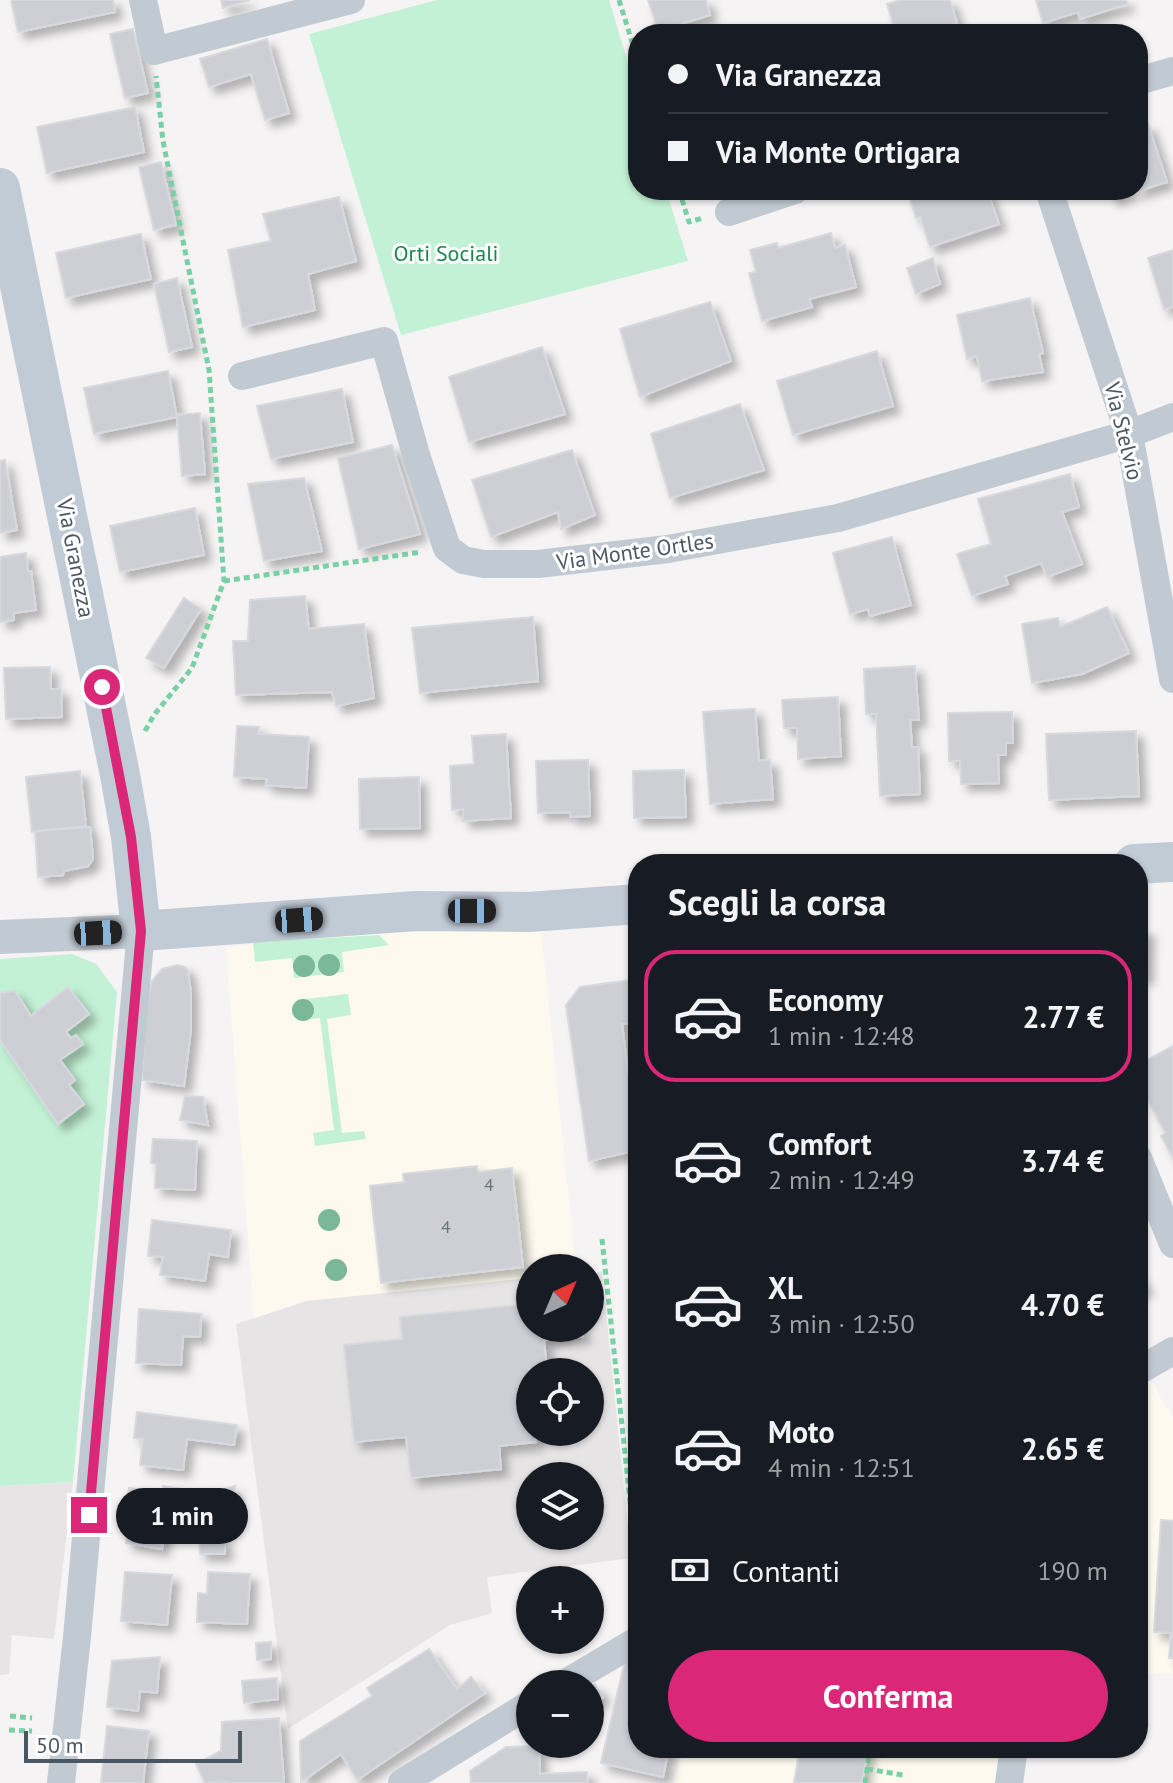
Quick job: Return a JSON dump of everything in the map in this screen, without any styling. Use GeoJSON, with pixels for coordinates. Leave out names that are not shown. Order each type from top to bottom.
{"type":"FeatureCollection","features":[{"type":"Feature","properties":{"kind":"main road","name":"Via Granezza"},"geometry":{"type":"LineString","coordinates":[[0,188],[120,775],[131,837],[141,931]]}},
{"type":"Feature","properties":{"kind":"main road"},"geometry":{"type":"LineString","coordinates":[[1148,863],[1173,862]]}},
{"type":"Feature","properties":{"kind":"main road"},"geometry":{"type":"LineString","coordinates":[[141,931],[416,911],[529,912],[628,905]]}},
{"type":"Feature","properties":{"kind":"street"},"geometry":{"type":"LineString","coordinates":[[143,0],[154,51],[351,0]]}},
{"type":"Feature","properties":{"kind":"street"},"geometry":{"type":"LineString","coordinates":[[1148,78],[1173,71]]}},
{"type":"Feature","properties":{"kind":"street"},"geometry":{"type":"LineString","coordinates":[[729,212],[765,200]]}},
{"type":"Feature","properties":{"kind":"street","name":"Via Stelvio"},"geometry":{"type":"LineString","coordinates":[[1052,200],[1129,434],[1173,679]]}},
{"type":"Feature","properties":{"kind":"street"},"geometry":{"type":"LineString","coordinates":[[242,376],[384,341],[417,458],[447,548]]}},
{"type":"Feature","properties":{"kind":"street","name":"Via Monte Ortles"},"geometry":{"type":"LineString","coordinates":[[447,548],[463,560],[484,564],[538,564],[668,549],[838,518],[1129,434],[1173,417]]}},
{"type":"Feature","properties":{"kind":"street"},"geometry":{"type":"LineString","coordinates":[[0,937],[141,931],[61,1783]]}},
{"type":"Feature","properties":{"kind":"street"},"geometry":{"type":"LineString","coordinates":[[1148,1183],[1173,1244]]}},
{"type":"Feature","properties":{"kind":"street"},"geometry":{"type":"LineString","coordinates":[[1148,1365],[1173,1351]]}},
{"type":"Feature","properties":{"kind":"street"},"geometry":{"type":"LineString","coordinates":[[588,1670],[628,1646]]}},
{"type":"Feature","properties":{"kind":"street"},"geometry":{"type":"LineString","coordinates":[[402,1783],[516,1713]]}},
{"type":"Feature","properties":{"kind":"street"},"geometry":{"type":"LineString","coordinates":[[1009,1783],[1013,1758]]}},
{"type":"Feature","properties":{"kind":"path"},"geometry":{"type":"LineString","coordinates":[[619,0],[628,29]]}},
{"type":"Feature","properties":{"kind":"path"},"geometry":{"type":"LineString","coordinates":[[141,739],[154,715],[192,668],[224,581],[209,370],[163,141],[154,51]]}},
{"type":"Feature","properties":{"kind":"path"},"geometry":{"type":"LineString","coordinates":[[224,581],[447,548]]}},
{"type":"Feature","properties":{"kind":"path"},"geometry":{"type":"LineString","coordinates":[[602,1239],[628,1482]]}},
{"type":"Feature","properties":{"kind":"path"},"geometry":{"type":"LineString","coordinates":[[10,1716],[32,1718]]}},
{"type":"Feature","properties":{"kind":"path"},"geometry":{"type":"LineString","coordinates":[[9,1730],[32,1731]]}},
{"type":"Feature","properties":{"kind":"path"},"geometry":{"type":"LineString","coordinates":[[865,1783],[869,1758]]}},
{"type":"Feature","properties":{"kind":"path"},"geometry":{"type":"LineString","coordinates":[[867,1769],[903,1775]]}},
{"type":"Feature","properties":{"kind":"shaded area"},"geometry":{"type":"Polygon","coordinates":[[[539,911],[575,1254],[516,1254],[516,1280],[307,1301],[254,1318],[226,947],[539,911]]]}},
{"type":"Feature","properties":{"kind":"shaded area"},"geometry":{"type":"Polygon","coordinates":[[[516,1279],[516,1342],[604,1342],[604,1292],[628,1528],[628,1558],[570,1566],[516,1566],[516,1573],[487,1577],[492,1613],[450,1625],[288,1729],[236,1324],[307,1301],[516,1279]]]}},
{"type":"Feature","properties":{"kind":"shaded area"},"geometry":{"type":"Polygon","coordinates":[[[1148,1377],[1173,1418],[1173,1674],[1148,1673],[1148,1377]]]}},
{"type":"Feature","properties":{"kind":"shaded area"},"geometry":{"type":"Polygon","coordinates":[[[73,1482],[54,1639],[12,1635],[9,1674],[0,1675],[0,1486],[73,1482]]]}},
{"type":"Feature","properties":{"kind":"shaded area"},"geometry":{"type":"Polygon","coordinates":[[[680,1758],[1023,1758],[1019,1783],[674,1783],[680,1758]]]}},
{"type":"Feature","properties":{"kind":"green space","name":"Orti Sociali"},"geometry":{"type":"Polygon","coordinates":[[[437,0],[609,0],[628,63],[628,200],[669,200],[688,261],[401,335],[309,34],[437,0]]]}},
{"type":"Feature","properties":{"kind":"green space"},"geometry":{"type":"Polygon","coordinates":[[[379,935],[389,945],[342,952],[344,972],[294,978],[292,958],[255,962],[253,942],[379,935]]]}},
{"type":"Feature","properties":{"kind":"green space"},"geometry":{"type":"Polygon","coordinates":[[[72,954],[96,964],[117,992],[73,1482],[0,1486],[0,959],[72,954]]]}},
{"type":"Feature","properties":{"kind":"green space"},"geometry":{"type":"Polygon","coordinates":[[[348,994],[351,1015],[327,1019],[342,1133],[364,1131],[366,1139],[315,1146],[313,1133],[334,1130],[320,1018],[300,1020],[297,1000],[348,994]]]}},
{"type":"Feature","properties":{"kind":"building"},"geometry":{"type":"Polygon","coordinates":[[[11,0],[113,0],[115,12],[18,32],[11,0]]]}},
{"type":"Feature","properties":{"kind":"building"},"geometry":{"type":"Polygon","coordinates":[[[221,0],[250,0],[223,8],[221,0]]]}},
{"type":"Feature","properties":{"kind":"building"},"geometry":{"type":"Polygon","coordinates":[[[648,0],[706,0],[710,15],[681,24],[656,24],[648,0]]]}},
{"type":"Feature","properties":{"kind":"building"},"geometry":{"type":"Polygon","coordinates":[[[900,0],[950,0],[957,23],[893,24],[887,4],[900,0]]]}},
{"type":"Feature","properties":{"kind":"building"},"geometry":{"type":"Polygon","coordinates":[[[1036,0],[1126,0],[1128,4],[1080,19],[1078,12],[1043,23],[1036,0]]]}},
{"type":"Feature","properties":{"kind":"building"},"geometry":{"type":"Polygon","coordinates":[[[133,29],[148,93],[125,98],[110,34],[133,29]]]}},
{"type":"Feature","properties":{"kind":"building"},"geometry":{"type":"Polygon","coordinates":[[[267,39],[289,113],[265,120],[251,74],[209,87],[200,59],[267,39]]]}},
{"type":"Feature","properties":{"kind":"building"},"geometry":{"type":"Polygon","coordinates":[[[135,107],[144,152],[47,173],[37,127],[135,107]]]}},
{"type":"Feature","properties":{"kind":"building"},"geometry":{"type":"Polygon","coordinates":[[[1148,124],[1167,182],[1148,188],[1148,124]]]}},
{"type":"Feature","properties":{"kind":"building"},"geometry":{"type":"Polygon","coordinates":[[[161,162],[176,225],[154,230],[139,167],[161,162]]]}},
{"type":"Feature","properties":{"kind":"building"},"geometry":{"type":"Polygon","coordinates":[[[339,197],[356,261],[308,274],[315,310],[243,327],[228,250],[271,241],[263,214],[339,197]]]}},
{"type":"Feature","properties":{"kind":"building"},"geometry":{"type":"Polygon","coordinates":[[[910,200],[991,200],[999,224],[930,247],[920,217],[916,218],[910,200]]]}},
{"type":"Feature","properties":{"kind":"building"},"geometry":{"type":"Polygon","coordinates":[[[831,233],[835,248],[845,245],[856,287],[809,299],[812,307],[762,321],[749,273],[756,272],[750,250],[777,243],[778,248],[831,233]]]}},
{"type":"Feature","properties":{"kind":"building"},"geometry":{"type":"Polygon","coordinates":[[[141,234],[151,279],[66,298],[56,253],[141,234]]]}},
{"type":"Feature","properties":{"kind":"building"},"geometry":{"type":"Polygon","coordinates":[[[1173,250],[1173,307],[1164,309],[1148,258],[1173,250]]]}},
{"type":"Feature","properties":{"kind":"building"},"geometry":{"type":"Polygon","coordinates":[[[933,258],[940,284],[916,294],[907,268],[933,258]]]}},
{"type":"Feature","properties":{"kind":"building"},"geometry":{"type":"Polygon","coordinates":[[[177,278],[192,347],[169,352],[154,284],[177,278]]]}},
{"type":"Feature","properties":{"kind":"building"},"geometry":{"type":"Polygon","coordinates":[[[1030,298],[1043,353],[1039,354],[1043,372],[982,381],[977,356],[967,359],[957,315],[1030,298]]]}},
{"type":"Feature","properties":{"kind":"building"},"geometry":{"type":"Polygon","coordinates":[[[710,302],[731,361],[640,397],[620,329],[710,302]]]}},
{"type":"Feature","properties":{"kind":"building"},"geometry":{"type":"Polygon","coordinates":[[[542,347],[565,414],[469,442],[449,377],[542,347]]]}},
{"type":"Feature","properties":{"kind":"building"},"geometry":{"type":"Polygon","coordinates":[[[877,351],[893,406],[793,435],[777,381],[877,351]]]}},
{"type":"Feature","properties":{"kind":"building"},"geometry":{"type":"Polygon","coordinates":[[[168,371],[177,417],[94,434],[84,388],[168,371]]]}},
{"type":"Feature","properties":{"kind":"building"},"geometry":{"type":"Polygon","coordinates":[[[342,389],[353,442],[271,459],[257,406],[342,389]]]}},
{"type":"Feature","properties":{"kind":"building"},"geometry":{"type":"Polygon","coordinates":[[[740,404],[764,470],[670,498],[651,434],[740,404]]]}},
{"type":"Feature","properties":{"kind":"building"},"geometry":{"type":"Polygon","coordinates":[[[200,413],[205,474],[182,476],[177,415],[200,413]]]}},
{"type":"Feature","properties":{"kind":"building"},"geometry":{"type":"Polygon","coordinates":[[[392,445],[420,534],[359,549],[338,458],[392,445]]]}},
{"type":"Feature","properties":{"kind":"building"},"geometry":{"type":"Polygon","coordinates":[[[572,450],[595,515],[561,529],[558,512],[491,537],[472,480],[572,450]]]}},
{"type":"Feature","properties":{"kind":"building"},"geometry":{"type":"Polygon","coordinates":[[[5,460],[17,530],[0,533],[0,461],[5,460]]]}},
{"type":"Feature","properties":{"kind":"building"},"geometry":{"type":"Polygon","coordinates":[[[1070,474],[1079,507],[1062,512],[1082,564],[1047,577],[1041,563],[1005,576],[1008,584],[972,596],[957,554],[991,544],[978,499],[1070,474]]]}},
{"type":"Feature","properties":{"kind":"building"},"geometry":{"type":"Polygon","coordinates":[[[304,478],[322,551],[264,561],[248,484],[304,478]]]}},
{"type":"Feature","properties":{"kind":"building"},"geometry":{"type":"Polygon","coordinates":[[[195,508],[204,555],[120,572],[110,526],[195,508]]]}},
{"type":"Feature","properties":{"kind":"building"},"geometry":{"type":"Polygon","coordinates":[[[892,537],[911,605],[870,616],[868,609],[850,614],[833,553],[892,537]]]}},
{"type":"Feature","properties":{"kind":"building"},"geometry":{"type":"Polygon","coordinates":[[[26,553],[36,610],[14,613],[14,620],[0,622],[0,557],[26,553]]]}},
{"type":"Feature","properties":{"kind":"building"},"geometry":{"type":"Polygon","coordinates":[[[305,596],[309,629],[364,624],[374,698],[336,706],[332,692],[236,695],[233,641],[248,641],[250,600],[305,596]]]}},
{"type":"Feature","properties":{"kind":"building"},"geometry":{"type":"Polygon","coordinates":[[[184,598],[201,609],[164,668],[146,658],[184,598]]]}},
{"type":"Feature","properties":{"kind":"building"},"geometry":{"type":"Polygon","coordinates":[[[1107,607],[1129,653],[1082,674],[1032,683],[1022,624],[1058,618],[1060,627],[1107,607]]]}},
{"type":"Feature","properties":{"kind":"building"},"geometry":{"type":"Polygon","coordinates":[[[533,617],[538,681],[420,693],[412,628],[533,617]]]}},
{"type":"Feature","properties":{"kind":"building"},"geometry":{"type":"Polygon","coordinates":[[[915,666],[919,720],[910,720],[912,747],[918,747],[920,794],[880,796],[876,714],[866,714],[864,669],[915,666]]]}},
{"type":"Feature","properties":{"kind":"building"},"geometry":{"type":"Polygon","coordinates":[[[50,667],[51,689],[61,689],[62,717],[6,719],[4,668],[50,667]]]}},
{"type":"Feature","properties":{"kind":"building"},"geometry":{"type":"Polygon","coordinates":[[[838,697],[841,756],[798,759],[797,728],[784,728],[782,700],[838,697]]]}},
{"type":"Feature","properties":{"kind":"building"},"geometry":{"type":"Polygon","coordinates":[[[755,709],[759,761],[770,760],[773,799],[710,804],[703,712],[755,709]]]}},
{"type":"Feature","properties":{"kind":"building"},"geometry":{"type":"Polygon","coordinates":[[[1012,712],[1013,743],[1006,743],[1006,755],[998,755],[999,783],[961,784],[960,761],[949,761],[948,713],[1012,712]]]}},
{"type":"Feature","properties":{"kind":"building"},"geometry":{"type":"Polygon","coordinates":[[[237,726],[259,727],[258,734],[309,737],[306,788],[266,785],[267,779],[234,777],[237,726]]]}},
{"type":"Feature","properties":{"kind":"building"},"geometry":{"type":"Polygon","coordinates":[[[1136,731],[1139,796],[1049,800],[1046,734],[1136,731]]]}},
{"type":"Feature","properties":{"kind":"building"},"geometry":{"type":"Polygon","coordinates":[[[506,734],[511,818],[463,821],[463,809],[452,810],[450,766],[474,764],[472,736],[506,734]]]}},
{"type":"Feature","properties":{"kind":"building"},"geometry":{"type":"Polygon","coordinates":[[[588,760],[590,816],[570,817],[570,812],[538,813],[536,761],[588,760]]]}},
{"type":"Feature","properties":{"kind":"building"},"geometry":{"type":"Polygon","coordinates":[[[684,770],[686,817],[634,818],[633,771],[684,770]]]}},
{"type":"Feature","properties":{"kind":"building"},"geometry":{"type":"Polygon","coordinates":[[[80,771],[86,826],[32,832],[26,777],[80,771]]]}},
{"type":"Feature","properties":{"kind":"building"},"geometry":{"type":"Polygon","coordinates":[[[419,777],[420,828],[360,829],[359,779],[419,777]]]}},
{"type":"Feature","properties":{"kind":"building"},"geometry":{"type":"Polygon","coordinates":[[[90,827],[93,859],[88,866],[64,871],[63,875],[38,877],[35,831],[90,827]]]}},
{"type":"Feature","properties":{"kind":"building"},"geometry":{"type":"Polygon","coordinates":[[[177,965],[188,971],[191,993],[191,1029],[184,1086],[142,1080],[146,1006],[152,981],[162,969],[177,965]]]}},
{"type":"Feature","properties":{"kind":"building"},"geometry":{"type":"Polygon","coordinates":[[[628,980],[628,1023],[622,1024],[628,1071],[628,1152],[589,1161],[566,1005],[580,987],[628,980]]]}},
{"type":"Feature","properties":{"kind":"building"},"geometry":{"type":"Polygon","coordinates":[[[68,987],[89,1014],[66,1032],[71,1038],[76,1035],[83,1044],[60,1060],[75,1080],[69,1085],[84,1104],[58,1124],[0,1040],[0,993],[15,991],[31,1016],[68,987]]]}},
{"type":"Feature","properties":{"kind":"building"},"geometry":{"type":"Polygon","coordinates":[[[1173,1046],[1173,1158],[1161,1136],[1165,1133],[1148,1101],[1148,1060],[1173,1046]]]}},
{"type":"Feature","properties":{"kind":"building"},"geometry":{"type":"Polygon","coordinates":[[[185,1096],[203,1097],[208,1125],[180,1120],[185,1096]]]}},
{"type":"Feature","properties":{"kind":"building"},"geometry":{"type":"Polygon","coordinates":[[[153,1139],[197,1141],[195,1190],[155,1188],[156,1164],[151,1163],[153,1139]]]}},
{"type":"Feature","properties":{"kind":"building"},"geometry":{"type":"Polygon","coordinates":[[[477,1166],[478,1172],[512,1168],[522,1254],[516,1254],[516,1268],[381,1283],[370,1186],[404,1182],[403,1174],[477,1166]]]}},
{"type":"Feature","properties":{"kind":"building"},"geometry":{"type":"Polygon","coordinates":[[[152,1220],[231,1230],[228,1257],[209,1254],[205,1281],[160,1275],[163,1257],[148,1256],[152,1220]]]}},
{"type":"Feature","properties":{"kind":"building"},"geometry":{"type":"Polygon","coordinates":[[[516,1305],[516,1342],[544,1342],[546,1358],[516,1358],[516,1444],[499,1446],[501,1469],[411,1478],[406,1437],[354,1442],[344,1345],[402,1339],[400,1317],[516,1305]]]}},
{"type":"Feature","properties":{"kind":"building"},"geometry":{"type":"Polygon","coordinates":[[[139,1309],[201,1314],[200,1337],[183,1336],[181,1365],[136,1363],[139,1309]]]}},
{"type":"Feature","properties":{"kind":"building"},"geometry":{"type":"Polygon","coordinates":[[[137,1412],[237,1425],[234,1445],[187,1439],[183,1470],[140,1465],[143,1439],[134,1438],[137,1412]]]}},
{"type":"Feature","properties":{"kind":"building"},"geometry":{"type":"Polygon","coordinates":[[[163,1486],[212,1493],[208,1525],[166,1519],[162,1549],[126,1543],[130,1518],[125,1517],[129,1488],[162,1493],[163,1486]]]}},
{"type":"Feature","properties":{"kind":"building"},"geometry":{"type":"Polygon","coordinates":[[[235,1486],[233,1519],[208,1525],[212,1493],[235,1486]]]}},
{"type":"Feature","properties":{"kind":"building"},"geometry":{"type":"Polygon","coordinates":[[[1161,1520],[1173,1521],[1173,1658],[1169,1658],[1171,1633],[1154,1632],[1161,1520]]]}},
{"type":"Feature","properties":{"kind":"building"},"geometry":{"type":"Polygon","coordinates":[[[199,1538],[225,1539],[225,1554],[200,1554],[199,1538]]]}},
{"type":"Feature","properties":{"kind":"building"},"geometry":{"type":"Polygon","coordinates":[[[125,1572],[172,1575],[167,1625],[121,1621],[125,1572]]]}},
{"type":"Feature","properties":{"kind":"building"},"geometry":{"type":"Polygon","coordinates":[[[208,1572],[250,1574],[247,1624],[197,1622],[198,1593],[207,1594],[208,1572]]]}},
{"type":"Feature","properties":{"kind":"building"},"geometry":{"type":"Polygon","coordinates":[[[271,1642],[271,1659],[257,1660],[256,1643],[271,1642]]]}},
{"type":"Feature","properties":{"kind":"building"},"geometry":{"type":"Polygon","coordinates":[[[429,1649],[457,1689],[471,1677],[485,1693],[357,1780],[341,1754],[301,1782],[300,1741],[372,1696],[367,1688],[429,1649]]]}},
{"type":"Feature","properties":{"kind":"building"},"geometry":{"type":"Polygon","coordinates":[[[626,1656],[628,1758],[667,1758],[663,1777],[601,1763],[626,1656]]]}},
{"type":"Feature","properties":{"kind":"building"},"geometry":{"type":"Polygon","coordinates":[[[160,1657],[157,1693],[140,1691],[138,1711],[107,1707],[112,1661],[160,1657]]]}},
{"type":"Feature","properties":{"kind":"building"},"geometry":{"type":"Polygon","coordinates":[[[277,1678],[278,1699],[244,1703],[242,1681],[277,1678]]]}},
{"type":"Feature","properties":{"kind":"building"},"geometry":{"type":"Polygon","coordinates":[[[279,1718],[284,1783],[205,1783],[196,1764],[221,1751],[222,1722],[279,1718]]]}},
{"type":"Feature","properties":{"kind":"building"},"geometry":{"type":"Polygon","coordinates":[[[107,1726],[149,1731],[143,1783],[101,1783],[107,1726]]]}},
{"type":"Feature","properties":{"kind":"building"},"geometry":{"type":"Polygon","coordinates":[[[506,1747],[516,1747],[516,1758],[539,1758],[540,1774],[587,1772],[588,1783],[471,1783],[470,1771],[506,1747]]]}},
{"type":"Feature","properties":{"kind":"building"},"geometry":{"type":"Polygon","coordinates":[[[798,1758],[866,1758],[862,1783],[794,1783],[798,1758]]]}},
{"type":"Feature","properties":{"kind":"route"},"geometry":{"type":"LineString","coordinates":[[89,1515],[141,931],[131,837],[102,687]]}}]}
